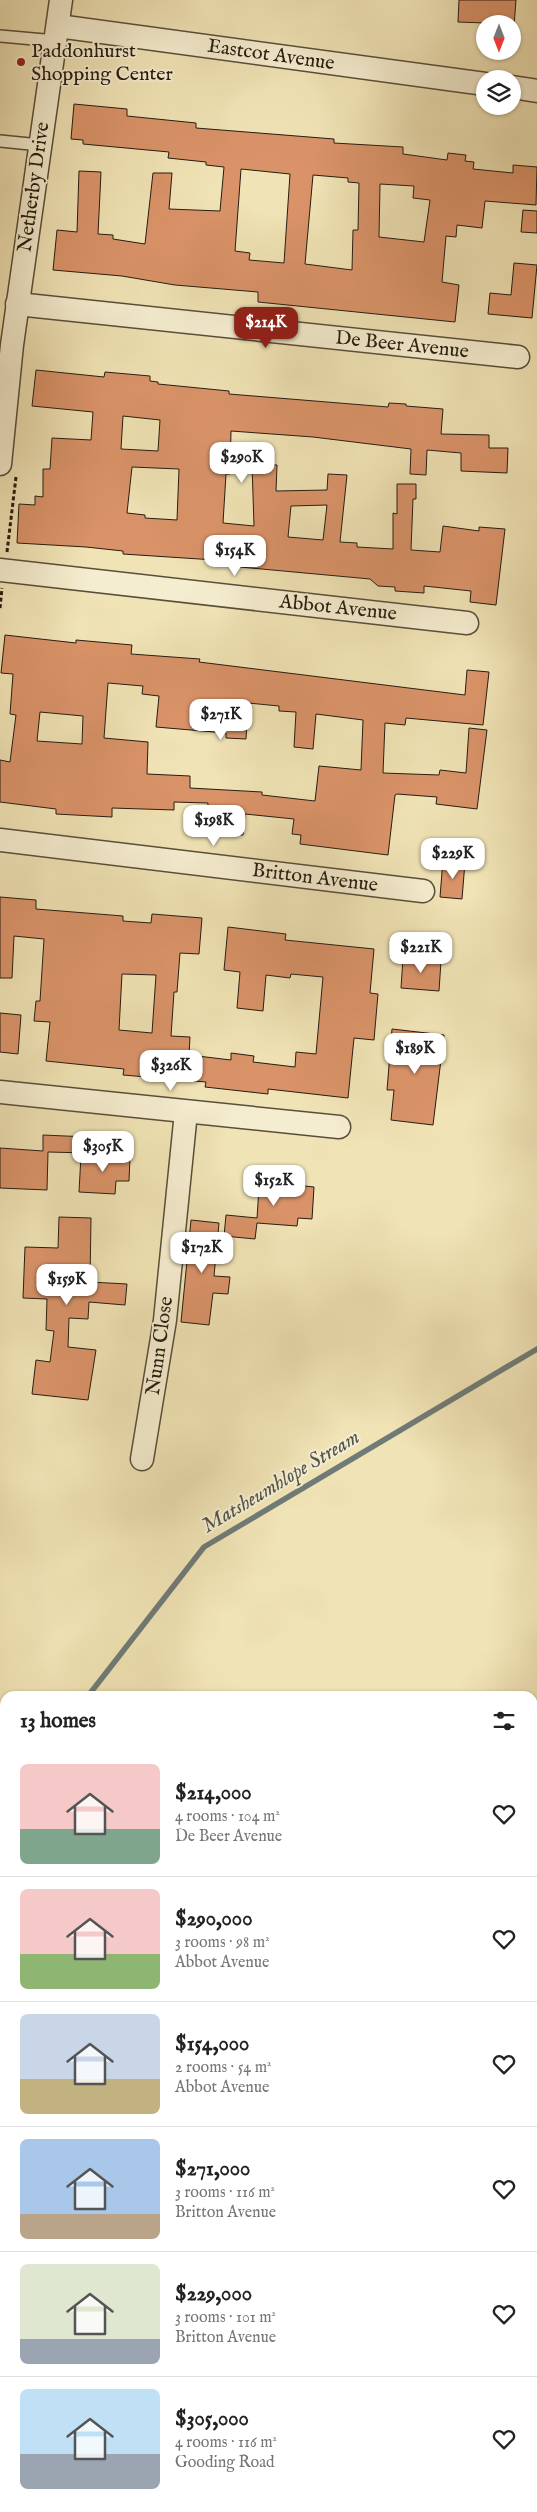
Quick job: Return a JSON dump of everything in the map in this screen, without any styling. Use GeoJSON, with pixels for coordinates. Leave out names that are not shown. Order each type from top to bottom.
{"type":"FeatureCollection","features":[{"type":"Feature","properties":{"kind":"street","name":"Netherby Drive"},"geometry":{"type":"LineString","coordinates":[[0,464],[6,345],[17,304],[57,34],[58,0]]}},
{"type":"Feature","properties":{"kind":"street","name":"Eastcot Avenue"},"geometry":{"type":"LineString","coordinates":[[57,34],[476,83]]}},
{"type":"Feature","properties":{"kind":"street"},"geometry":{"type":"LineString","coordinates":[[521,88],[537,91]]}},
{"type":"Feature","properties":{"kind":"street","name":"De Beer Avenue"},"geometry":{"type":"LineString","coordinates":[[17,304],[518,357]]}},
{"type":"Feature","properties":{"kind":"street","name":"Abbot Avenue"},"geometry":{"type":"LineString","coordinates":[[0,570],[467,623]]}},
{"type":"Feature","properties":{"kind":"street","name":"Britton Avenue"},"geometry":{"type":"LineString","coordinates":[[0,840],[422,891]]}},
{"type":"Feature","properties":{"kind":"street"},"geometry":{"type":"LineString","coordinates":[[0,1092],[338,1127]]}},
{"type":"Feature","properties":{"kind":"street","name":"Nunn Close"},"geometry":{"type":"LineString","coordinates":[[142,1459],[165,1320],[186,1112]]}},
{"type":"Feature","properties":{"kind":"lane"},"geometry":{"type":"LineString","coordinates":[[0,36],[57,34]]}},
{"type":"Feature","properties":{"kind":"lane"},"geometry":{"type":"LineString","coordinates":[[0,140],[40,145]]}},
{"type":"Feature","properties":{"kind":"building"},"geometry":{"type":"Polygon","coordinates":[[[459,0],[516,0],[515,15],[476,15],[476,23],[458,22],[459,0]]]}},
{"type":"Feature","properties":{"kind":"building"},"geometry":{"type":"Polygon","coordinates":[[[74,104],[127,109],[127,116],[196,123],[196,128],[334,139],[334,143],[403,147],[403,154],[447,160],[448,153],[466,155],[465,161],[474,162],[473,169],[513,173],[513,165],[537,167],[536,205],[485,201],[482,228],[457,225],[456,237],[446,236],[442,282],[459,285],[455,322],[258,302],[258,292],[175,285],[122,276],[53,270],[57,230],[77,232],[79,171],[101,172],[98,234],[113,235],[113,239],[145,244],[153,173],[172,173],[169,209],[220,211],[224,167],[206,165],[206,162],[168,158],[169,152],[83,144],[83,140],[71,139],[74,104]],[[241,169],[235,251],[250,253],[249,260],[284,263],[290,174],[241,169]],[[313,175],[305,264],[352,270],[353,230],[358,230],[359,183],[348,182],[348,178],[313,175]],[[380,184],[379,237],[424,242],[430,200],[413,198],[414,186],[380,184]]]}},
{"type":"Feature","properties":{"kind":"building"},"geometry":{"type":"Polygon","coordinates":[[[523,210],[537,211],[537,233],[521,232],[523,210]]]}},
{"type":"Feature","properties":{"kind":"building"},"geometry":{"type":"Polygon","coordinates":[[[514,263],[537,265],[532,318],[488,314],[490,293],[511,295],[514,263]]]}},
{"type":"Feature","properties":{"kind":"building"},"geometry":{"type":"Polygon","coordinates":[[[36,370],[104,377],[105,372],[150,376],[150,381],[158,382],[158,384],[229,391],[229,394],[388,407],[389,403],[406,404],[406,406],[443,409],[441,434],[489,435],[489,448],[508,448],[507,473],[461,471],[461,453],[427,450],[426,475],[410,474],[411,449],[313,437],[231,431],[230,474],[226,474],[223,523],[254,526],[252,464],[277,465],[276,491],[327,490],[328,474],[347,475],[340,542],[357,543],[357,547],[393,549],[393,513],[397,514],[397,484],[416,484],[416,499],[413,499],[411,550],[440,552],[443,526],[479,531],[479,527],[505,529],[496,605],[470,602],[471,591],[424,586],[424,593],[395,591],[395,587],[378,586],[370,579],[229,566],[230,561],[123,554],[123,551],[86,547],[17,543],[19,504],[35,505],[35,496],[43,497],[43,469],[50,469],[52,438],[91,440],[93,412],[32,406],[36,370]],[[123,416],[121,449],[158,451],[160,420],[123,416]],[[132,467],[127,513],[145,515],[145,518],[177,520],[179,469],[132,467]],[[327,505],[291,506],[288,537],[323,540],[327,505]]]}},
{"type":"Feature","properties":{"kind":"building"},"geometry":{"type":"Polygon","coordinates":[[[5,635],[76,643],[76,640],[132,645],[131,654],[200,659],[199,662],[465,695],[467,670],[489,672],[483,725],[406,718],[405,725],[385,723],[383,773],[439,775],[440,770],[466,773],[469,728],[487,730],[477,809],[436,804],[437,797],[395,795],[388,855],[300,844],[301,835],[292,834],[294,819],[245,814],[243,835],[225,834],[225,827],[206,826],[208,803],[174,802],[174,810],[112,808],[112,817],[56,814],[56,809],[0,802],[0,760],[10,762],[16,715],[10,714],[13,674],[1,673],[5,635]],[[108,683],[104,738],[148,742],[147,774],[190,776],[190,788],[262,792],[262,795],[315,801],[319,766],[361,770],[363,720],[316,714],[313,749],[294,747],[296,712],[279,711],[279,706],[248,703],[246,739],[226,738],[226,733],[156,727],[159,696],[142,694],[143,686],[108,683]],[[40,712],[37,741],[82,744],[83,716],[40,712]]]}},
{"type":"Feature","properties":{"kind":"building"},"geometry":{"type":"Polygon","coordinates":[[[443,860],[465,862],[462,899],[440,897],[443,860]]]}},
{"type":"Feature","properties":{"kind":"building"},"geometry":{"type":"Polygon","coordinates":[[[0,897],[36,900],[36,909],[123,916],[123,921],[151,923],[152,914],[202,918],[199,954],[180,953],[177,992],[174,992],[171,1036],[190,1037],[189,1055],[231,1060],[231,1053],[254,1056],[253,1062],[295,1067],[296,1052],[316,1054],[323,977],[291,974],[290,978],[266,975],[263,1011],[237,1008],[240,972],[224,970],[228,927],[286,934],[285,940],[374,949],[370,993],[378,994],[374,1040],[354,1038],[348,1098],[268,1089],[268,1094],[205,1087],[206,1082],[123,1075],[124,1069],[46,1061],[50,1022],[34,1021],[36,1001],[40,1001],[44,939],[14,936],[12,978],[0,978],[0,897]],[[122,974],[119,1030],[152,1033],[156,975],[122,974]]]}},
{"type":"Feature","properties":{"kind":"building"},"geometry":{"type":"Polygon","coordinates":[[[403,958],[441,961],[439,991],[401,988],[403,958]]]}},
{"type":"Feature","properties":{"kind":"building"},"geometry":{"type":"Polygon","coordinates":[[[0,1013],[21,1015],[18,1054],[0,1052],[0,1013]]]}},
{"type":"Feature","properties":{"kind":"building"},"geometry":{"type":"Polygon","coordinates":[[[392,1029],[444,1035],[433,1125],[391,1120],[394,1090],[387,1090],[392,1029]]]}},
{"type":"Feature","properties":{"kind":"building"},"geometry":{"type":"Polygon","coordinates":[[[43,1135],[88,1137],[88,1153],[48,1152],[47,1190],[0,1188],[0,1148],[43,1151],[43,1135]]]}},
{"type":"Feature","properties":{"kind":"building"},"geometry":{"type":"Polygon","coordinates":[[[81,1155],[130,1157],[129,1181],[116,1181],[115,1194],[79,1192],[81,1155]]]}},
{"type":"Feature","properties":{"kind":"building"},"geometry":{"type":"Polygon","coordinates":[[[260,1174],[285,1176],[285,1184],[314,1187],[312,1219],[298,1218],[297,1226],[257,1223],[255,1239],[224,1236],[226,1215],[257,1218],[260,1174]]]}},
{"type":"Feature","properties":{"kind":"building"},"geometry":{"type":"Polygon","coordinates":[[[59,1217],[91,1218],[90,1282],[127,1284],[125,1305],[89,1302],[88,1319],[69,1318],[68,1347],[96,1350],[88,1400],[32,1394],[36,1360],[50,1362],[54,1331],[46,1330],[47,1299],[23,1298],[25,1247],[58,1248],[59,1217]]]}},
{"type":"Feature","properties":{"kind":"building"},"geometry":{"type":"Polygon","coordinates":[[[191,1220],[219,1223],[214,1276],[230,1277],[228,1294],[213,1293],[209,1325],[181,1322],[191,1220]]]}},
{"type":"Feature","properties":{"kind":"waterway","name":"Matsheumhlope Stream"},"geometry":{"type":"LineString","coordinates":[[92,1691],[204,1547],[537,1349]]}},
{"type":"Feature","properties":{"kind":"place","name":"Paddonhurst Shopping Center"},"geometry":{"type":"Point","coordinates":[21,62]}}]}
